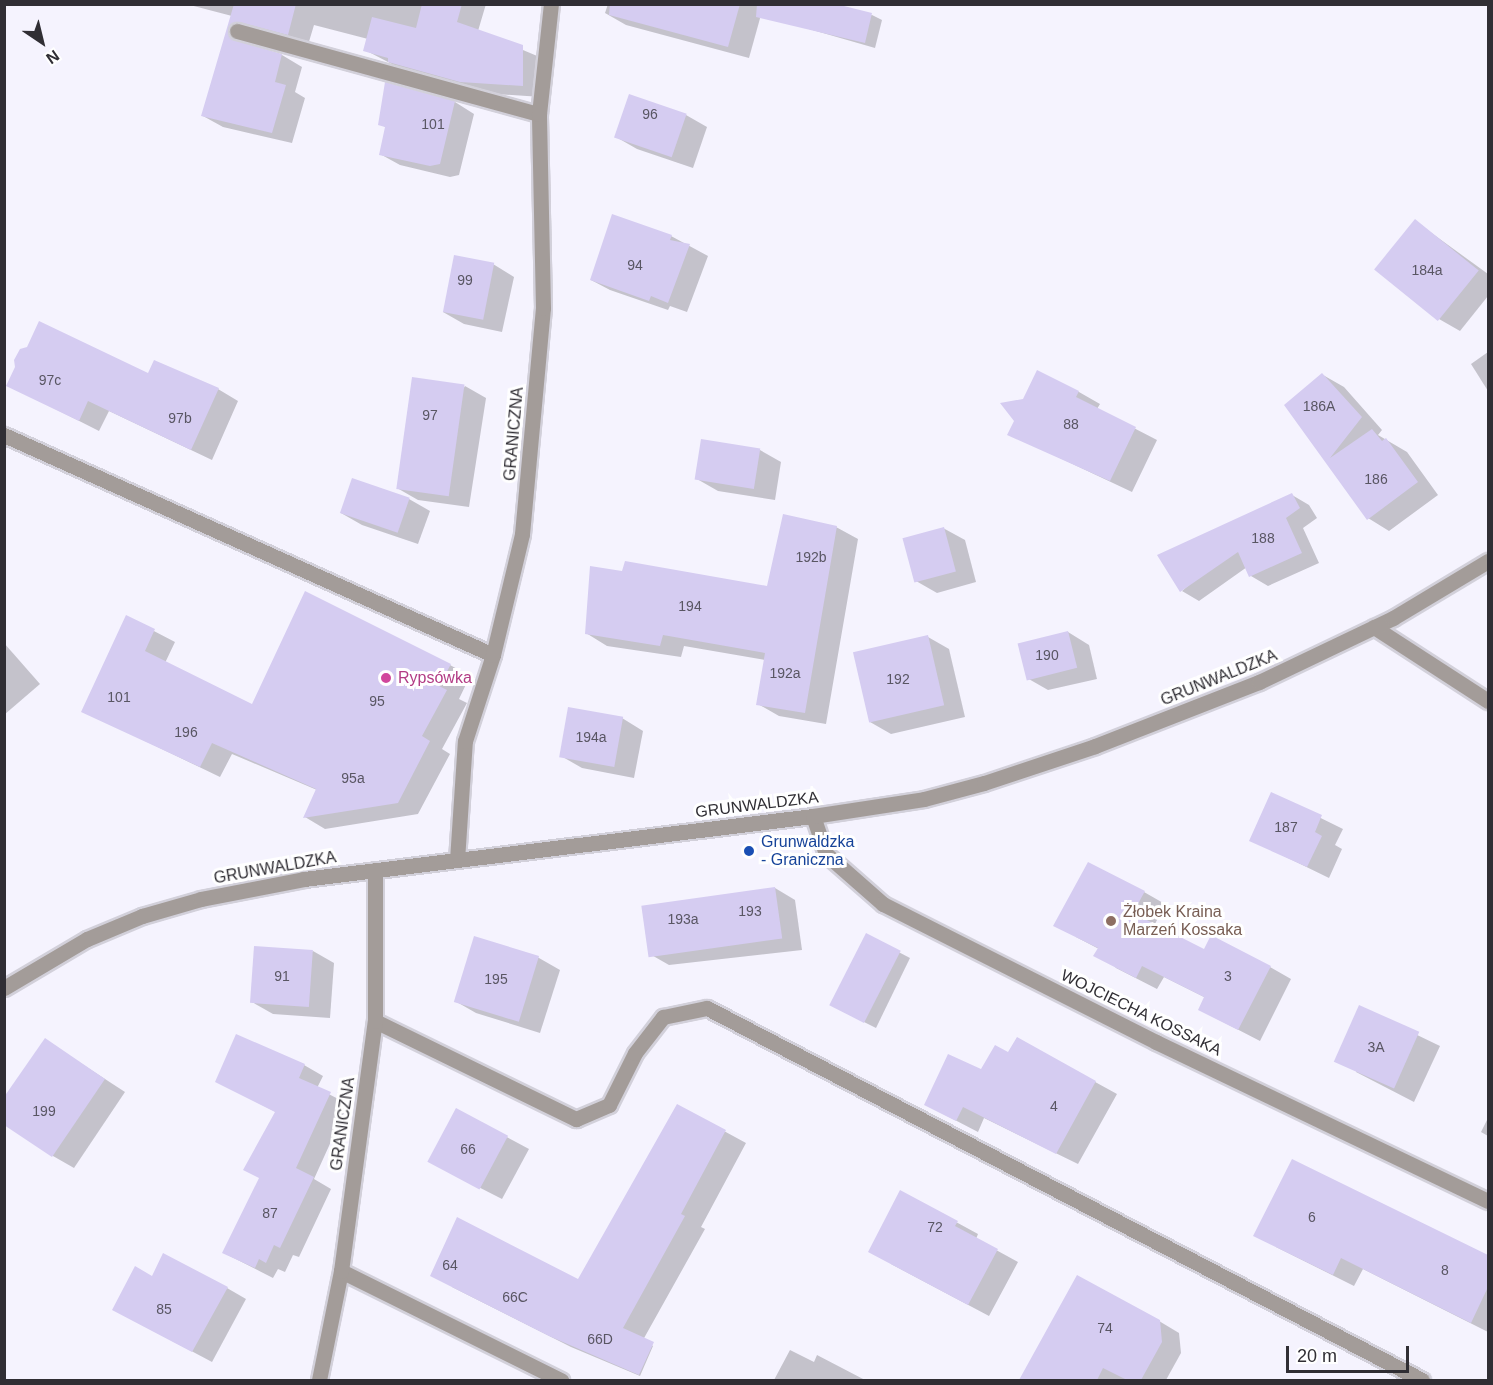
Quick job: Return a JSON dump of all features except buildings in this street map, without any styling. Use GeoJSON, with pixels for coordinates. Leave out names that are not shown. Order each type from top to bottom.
{"type":"FeatureCollection","features":[{"type":"Feature","properties":{"kind":"street","name":"GRANICZNA"},"geometry":{"type":"LineString","coordinates":[[457,860],[465,741],[494,655],[522,534],[543,308],[539,114],[550,4]]}},
{"type":"Feature","properties":{"kind":"street"},"geometry":{"type":"LineString","coordinates":[[237,31],[539,114]]}},
{"type":"Feature","properties":{"kind":"street"},"geometry":{"type":"LineString","coordinates":[[4,435],[494,655]]}},
{"type":"Feature","properties":{"kind":"street","name":"GRUNWALDZKA"},"geometry":{"type":"LineString","coordinates":[[4,988],[87,939],[142,916],[201,899],[375,870],[813,816],[924,799],[1095,746],[1259,682],[1374,627],[1488,561]]}},
{"type":"Feature","properties":{"kind":"street"},"geometry":{"type":"LineString","coordinates":[[1374,627],[1488,701]]}},
{"type":"Feature","properties":{"kind":"street","name":"WOJCIECHA KOSSAKA"},"geometry":{"type":"LineString","coordinates":[[813,816],[826,854],[883,904],[1156,1042],[1488,1201]]}},
{"type":"Feature","properties":{"kind":"street","name":"GRANICZNA"},"geometry":{"type":"LineString","coordinates":[[319,1380],[341,1271],[375,1021],[375,870]]}},
{"type":"Feature","properties":{"kind":"street"},"geometry":{"type":"LineString","coordinates":[[375,1021],[576,1119],[609,1105],[635,1053],[663,1017],[707,1008],[1422,1380]]}},
{"type":"Feature","properties":{"kind":"street"},"geometry":{"type":"LineString","coordinates":[[341,1271],[561,1380]]}},
{"type":"Feature","properties":{"kind":"place","name":"Rypsówka"},"geometry":{"type":"Point","coordinates":[386,678]}},
{"type":"Feature","properties":{"kind":"place","name":"Grunwaldzka - Graniczna"},"geometry":{"type":"Point","coordinates":[749,851]}},
{"type":"Feature","properties":{"kind":"place","name":"Żłobek Kraina Marzeń Kossaka"},"geometry":{"type":"Point","coordinates":[1111,921]}}]}
